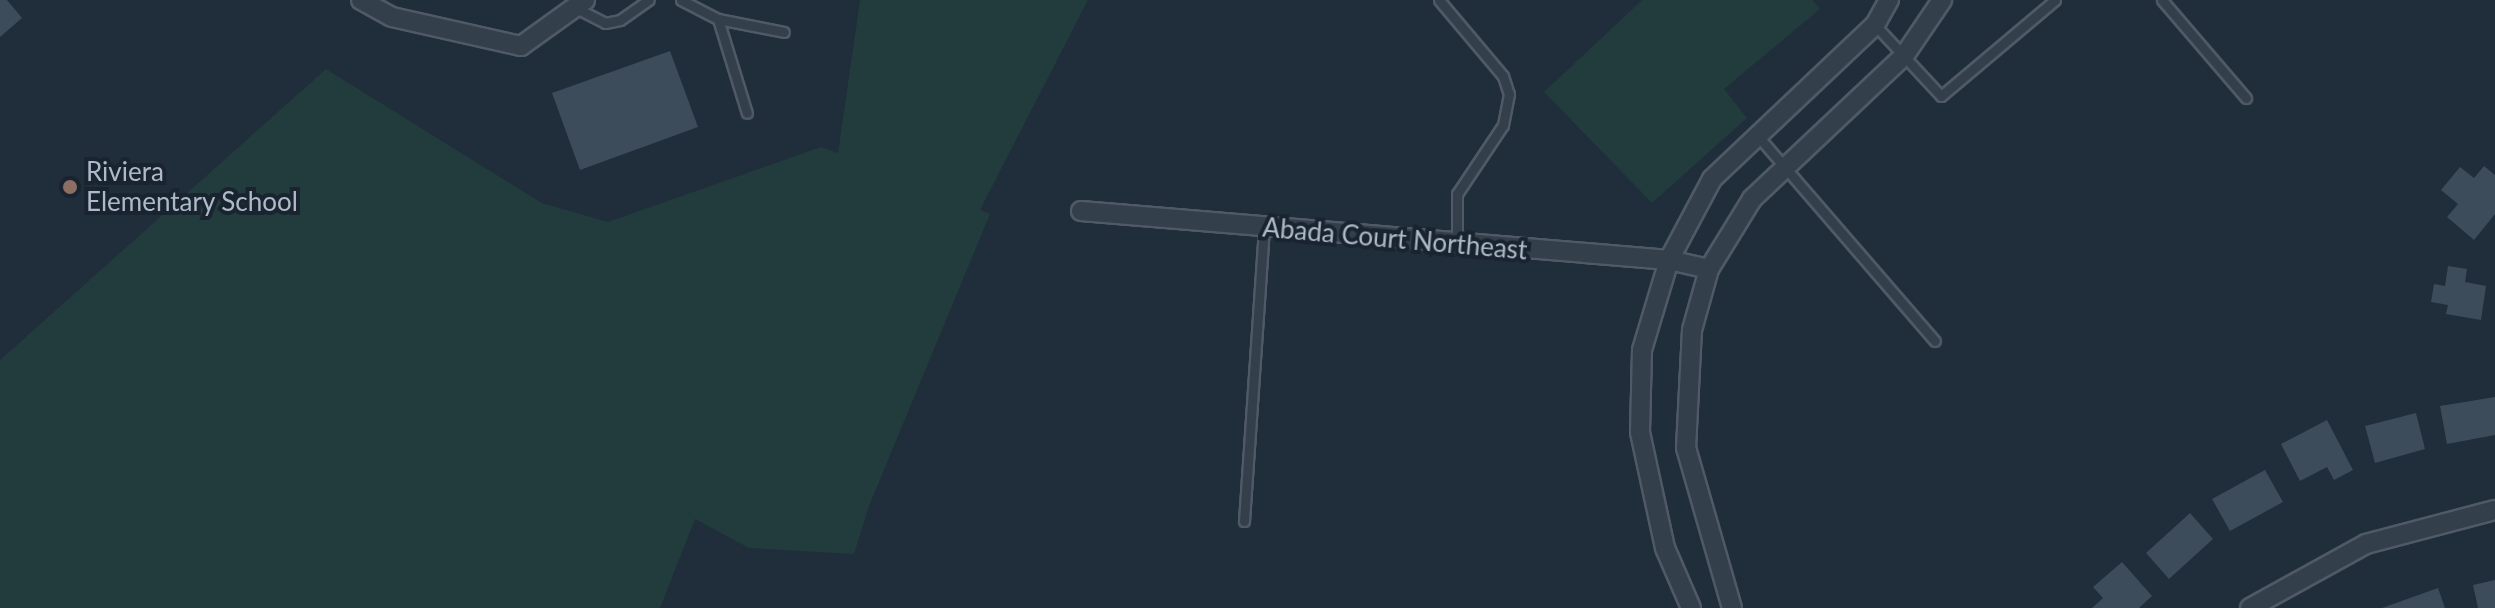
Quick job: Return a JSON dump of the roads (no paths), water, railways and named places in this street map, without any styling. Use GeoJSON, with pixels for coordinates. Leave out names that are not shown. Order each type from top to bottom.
{"type":"FeatureCollection","features":[{"type":"Feature","properties":{"kind":"street"},"geometry":{"type":"LineString","coordinates":[[361,0],[392,17],[521,46],[580,4]]}},
{"type":"Feature","properties":{"kind":"street"},"geometry":{"type":"LineString","coordinates":[[1691,608],[1665,548],[1640,432],[1642,350],[1669,260],[1712,179],[1875,25],[1889,0]]}},
{"type":"Feature","properties":{"kind":"street"},"geometry":{"type":"LineString","coordinates":[[1732,608],[1686,448],[1692,330],[1709,269],[1752,199],[1904,56],[1942,0]]}},
{"type":"Feature","properties":{"kind":"street","name":"Abada Court Northeast"},"geometry":{"type":"LineString","coordinates":[[1081,211],[1457,246],[1669,260],[1709,269]]}},
{"type":"Feature","properties":{"kind":"street"},"geometry":{"type":"LineString","coordinates":[[2250,608],[2366,544],[2495,510]]}},
{"type":"Feature","properties":{"kind":"lane"},"geometry":{"type":"LineString","coordinates":[[580,4],[605,23],[620,20],[649,0]]}},
{"type":"Feature","properties":{"kind":"lane"},"geometry":{"type":"LineString","coordinates":[[681,0],[718,19],[784,32]]}},
{"type":"Feature","properties":{"kind":"lane"},"geometry":{"type":"LineString","coordinates":[[1439,0],[1503,76],[1509,94],[1503,125],[1457,194],[1457,246]]}},
{"type":"Feature","properties":{"kind":"lane"},"geometry":{"type":"LineString","coordinates":[[1875,25],[1941,96],[2055,0]]}},
{"type":"Feature","properties":{"kind":"lane"},"geometry":{"type":"LineString","coordinates":[[2162,0],[2246,98]]}},
{"type":"Feature","properties":{"kind":"lane"},"geometry":{"type":"LineString","coordinates":[[718,19],[747,113]]}},
{"type":"Feature","properties":{"kind":"lane"},"geometry":{"type":"LineString","coordinates":[[1757,135],[1935,341]]}},
{"type":"Feature","properties":{"kind":"lane"},"geometry":{"type":"LineString","coordinates":[[1244,521],[1264,228]]}},
{"type":"Feature","properties":{"kind":"place","name":"Riviera Elementary School"},"geometry":{"type":"Point","coordinates":[70,187]}}]}
